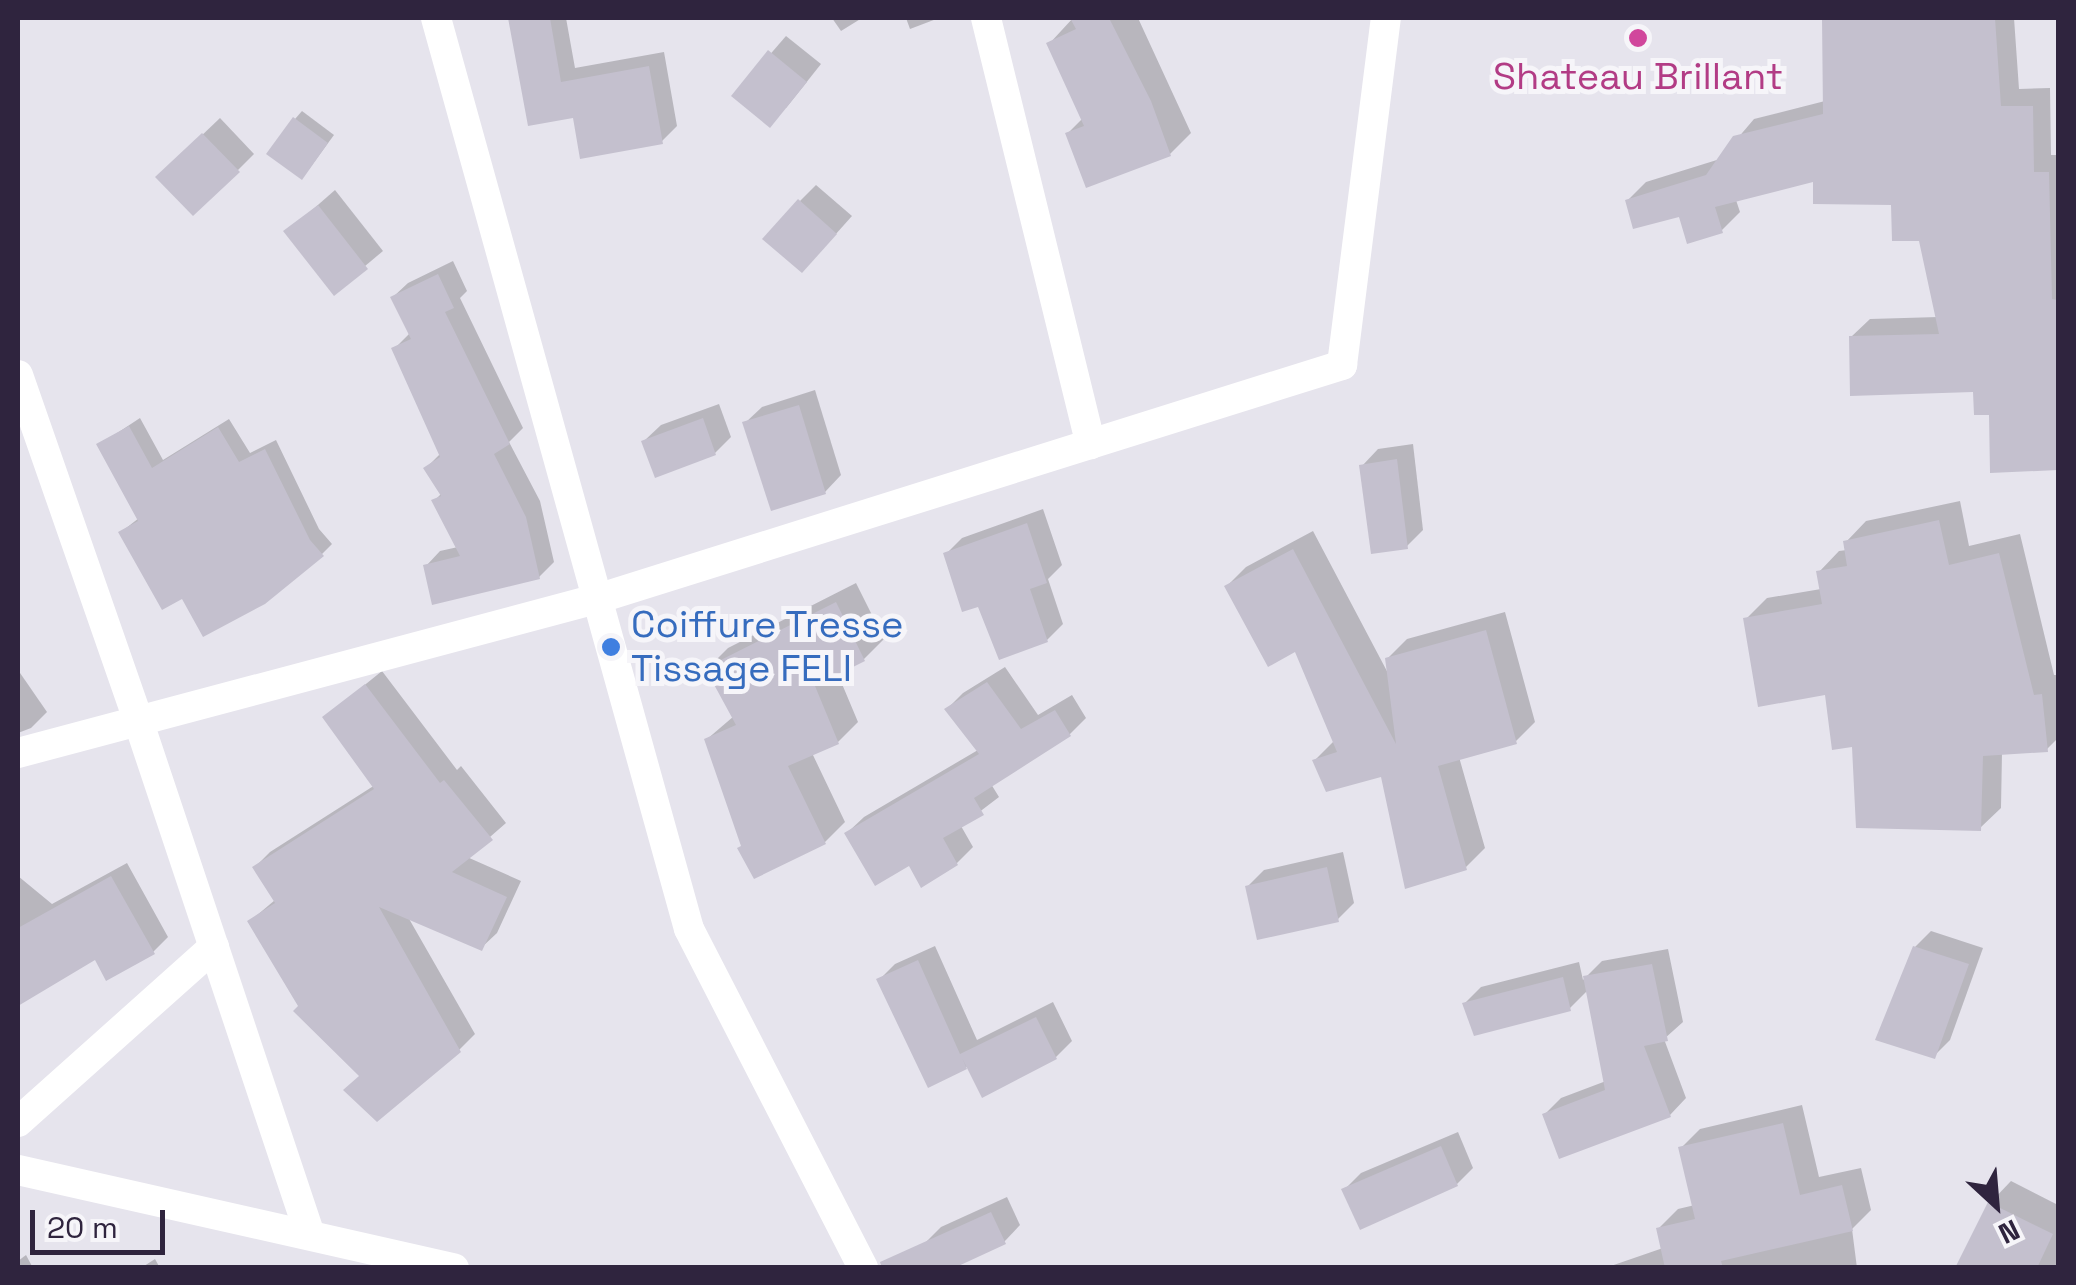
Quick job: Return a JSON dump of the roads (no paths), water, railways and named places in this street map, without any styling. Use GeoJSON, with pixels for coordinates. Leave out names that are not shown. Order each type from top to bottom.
{"type":"FeatureCollection","features":[{"type":"Feature","properties":{"kind":"street"},"geometry":{"type":"LineString","coordinates":[[436,18],[689,929],[862,1268]]}},
{"type":"Feature","properties":{"kind":"street"},"geometry":{"type":"LineString","coordinates":[[986,18],[1092,444]]}},
{"type":"Feature","properties":{"kind":"street"},"geometry":{"type":"LineString","coordinates":[[18,753],[600,598],[1342,366],[1386,18]]}},
{"type":"Feature","properties":{"kind":"street"},"geometry":{"type":"LineString","coordinates":[[18,375],[310,1235]]}},
{"type":"Feature","properties":{"kind":"street"},"geometry":{"type":"LineString","coordinates":[[18,1122],[214,948]]}},
{"type":"Feature","properties":{"kind":"street"},"geometry":{"type":"LineString","coordinates":[[18,1170],[454,1268]]}},
{"type":"Feature","properties":{"kind":"place","name":"Shateau Brillant"},"geometry":{"type":"Point","coordinates":[1638,38]}},
{"type":"Feature","properties":{"kind":"place","name":"Coiffure Tresse Tissage FELI"},"geometry":{"type":"Point","coordinates":[611,647]}}]}
